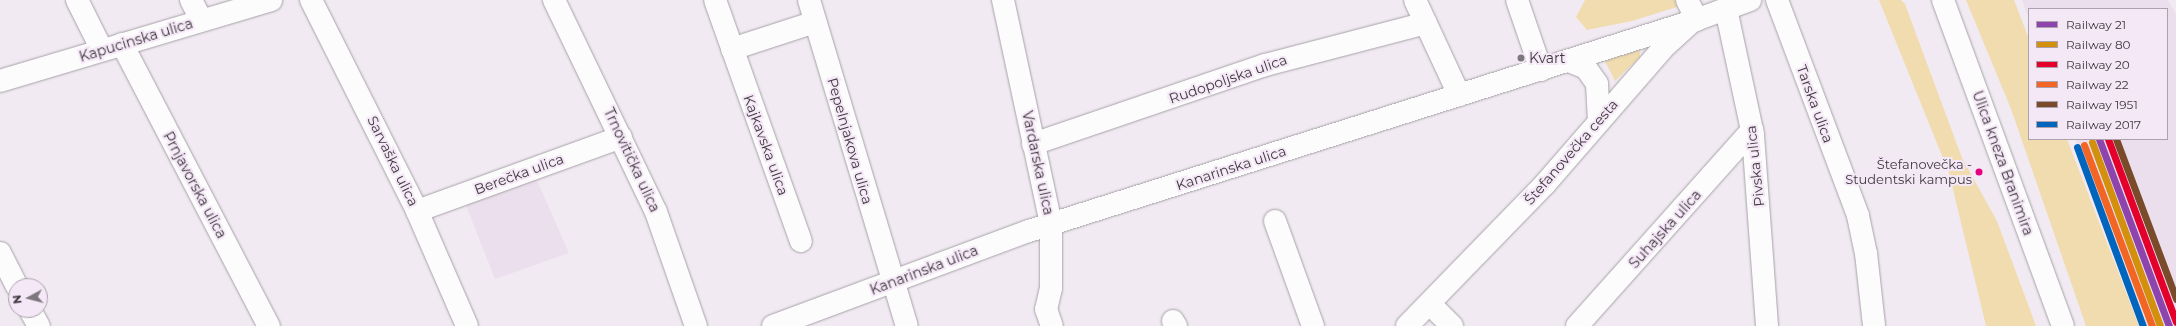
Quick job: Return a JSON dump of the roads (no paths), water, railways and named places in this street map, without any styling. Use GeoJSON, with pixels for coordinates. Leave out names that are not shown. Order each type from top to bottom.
{"type":"FeatureCollection","features":[{"type":"Feature","properties":{"kind":"street","name":"Prnjavorska ulica"},"geometry":{"type":"LineString","coordinates":[[77,0],[112,47],[269,326]]}},
{"type":"Feature","properties":{"kind":"street"},"geometry":{"type":"LineString","coordinates":[[191,0],[201,20]]}},
{"type":"Feature","properties":{"kind":"street","name":"Kapucinska ulica"},"geometry":{"type":"LineString","coordinates":[[0,81],[271,0]]}},
{"type":"Feature","properties":{"kind":"street","name":"Sarvaška ulica"},"geometry":{"type":"LineString","coordinates":[[311,0],[417,211],[467,326]]}},
{"type":"Feature","properties":{"kind":"street","name":"Trnovitička ulica"},"geometry":{"type":"LineString","coordinates":[[554,0],[656,212],[696,326]]}},
{"type":"Feature","properties":{"kind":"street","name":"Kajkavska ulica"},"geometry":{"type":"LineString","coordinates":[[715,0],[801,240]]}},
{"type":"Feature","properties":{"kind":"street","name":"Pepelnjakova ulica"},"geometry":{"type":"LineString","coordinates":[[808,0],[907,326]]}},
{"type":"Feature","properties":{"kind":"street","name":"Vardarska ulica"},"geometry":{"type":"LineString","coordinates":[[1003,0],[1051,224],[1051,288],[1046,309],[1052,326]]}},
{"type":"Feature","properties":{"kind":"street"},"geometry":{"type":"LineString","coordinates":[[1415,0],[1459,95]]}},
{"type":"Feature","properties":{"kind":"street"},"geometry":{"type":"LineString","coordinates":[[1517,0],[1541,70]]}},
{"type":"Feature","properties":{"kind":"street"},"geometry":{"type":"LineString","coordinates":[[1687,0],[1695,21]]}},
{"type":"Feature","properties":{"kind":"street","name":"Štefanovečka cesta"},"geometry":{"type":"LineString","coordinates":[[1407,326],[1545,184],[1599,119],[1652,59],[1695,21],[1750,0]]}},
{"type":"Feature","properties":{"kind":"street","name":"Tarska ulica"},"geometry":{"type":"LineString","coordinates":[[1777,0],[1858,216],[1866,253],[1874,326]]}},
{"type":"Feature","properties":{"kind":"street","name":"Ulica kneza Branimira"},"geometry":{"type":"LineString","coordinates":[[1943,0],[2063,326]]}},
{"type":"Feature","properties":{"kind":"street","name":"Pivska ulica"},"geometry":{"type":"LineString","coordinates":[[1726,9],[1752,130],[1766,326]]}},
{"type":"Feature","properties":{"kind":"street","name":"Kanarinska ulica"},"geometry":{"type":"LineString","coordinates":[[773,326],[1051,224],[1695,21]]}},
{"type":"Feature","properties":{"kind":"street"},"geometry":{"type":"LineString","coordinates":[[732,49],[815,22]]}},
{"type":"Feature","properties":{"kind":"street","name":"Rudopoljska ulica"},"geometry":{"type":"LineString","coordinates":[[1033,144],[1265,65],[1426,23]]}},
{"type":"Feature","properties":{"kind":"street"},"geometry":{"type":"LineString","coordinates":[[1569,61],[1586,68],[1597,84],[1599,119]]}},
{"type":"Feature","properties":{"kind":"street","name":"Suhajska ulica"},"geometry":{"type":"LineString","coordinates":[[1577,326],[1752,130]]}},
{"type":"Feature","properties":{"kind":"street","name":"Berečka ulica"},"geometry":{"type":"LineString","coordinates":[[417,211],[621,138]]}},
{"type":"Feature","properties":{"kind":"street"},"geometry":{"type":"LineString","coordinates":[[1275,221],[1312,326]]}},
{"type":"Feature","properties":{"kind":"street"},"geometry":{"type":"LineString","coordinates":[[0,253],[9,278]]}},
{"type":"Feature","properties":{"kind":"street"},"geometry":{"type":"LineString","coordinates":[[1430,304],[1452,326]]}},
{"type":"Feature","properties":{"kind":"rail line","name":"21"},"geometry":{"type":"LineString","coordinates":[[2099,140],[2169,326]]}},
{"type":"Feature","properties":{"kind":"rail line","name":"20"},"geometry":{"type":"LineString","coordinates":[[2108,140],[2176,322]]}},
{"type":"Feature","properties":{"kind":"rail line","name":"1951"},"geometry":{"type":"LineString","coordinates":[[2116,140],[2176,299]]}},
{"type":"Feature","properties":{"kind":"rail line","name":"80"},"geometry":{"type":"LineString","coordinates":[[2092,142],[2160,326]]}},
{"type":"Feature","properties":{"kind":"rail line","name":"22"},"geometry":{"type":"LineString","coordinates":[[2084,145],[2152,326]]}},
{"type":"Feature","properties":{"kind":"rail line","name":"2017"},"geometry":{"type":"LineString","coordinates":[[2077,147],[2143,326]]}},
{"type":"Feature","properties":{"kind":"place","name":"Kvart"},"geometry":{"type":"Point","coordinates":[1521,58]}},
{"type":"Feature","properties":{"kind":"place","name":"Štefanovečka - Studentski kampus"},"geometry":{"type":"Point","coordinates":[1979,172]}}]}
